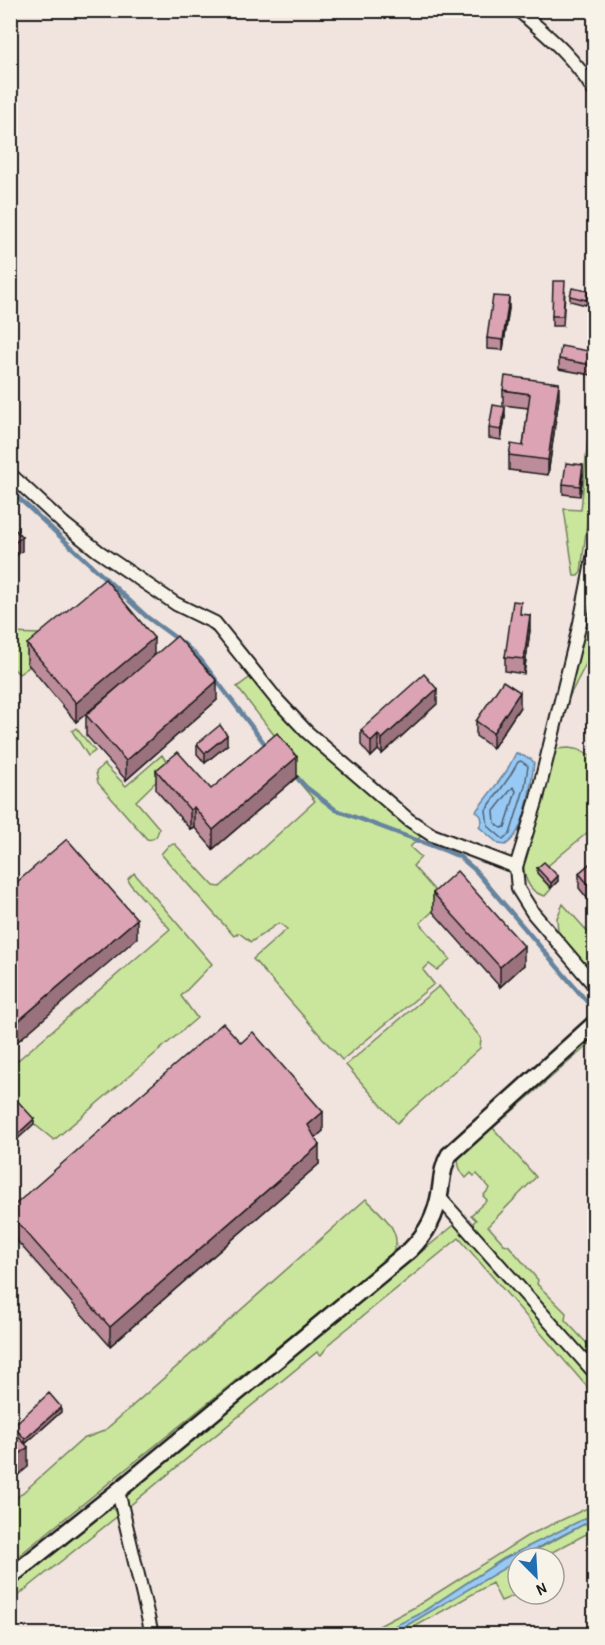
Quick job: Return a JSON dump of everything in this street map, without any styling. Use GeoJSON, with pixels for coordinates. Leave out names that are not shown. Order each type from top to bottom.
{"type":"FeatureCollection","features":[{"type":"Feature","properties":{"kind":"street"},"geometry":{"type":"LineString","coordinates":[[518,10],[554,41],[582,70],[594,91]]}},
{"type":"Feature","properties":{"kind":"street"},"geometry":{"type":"LineString","coordinates":[[10,474],[64,524],[98,550],[176,604],[216,623],[277,700],[307,732],[409,820],[432,835],[516,867]]}},
{"type":"Feature","properties":{"kind":"street"},"geometry":{"type":"LineString","coordinates":[[594,553],[580,623],[536,802],[516,867],[518,889],[533,914],[594,985]]}},
{"type":"Feature","properties":{"kind":"street"},"geometry":{"type":"LineString","coordinates":[[10,1577],[410,1250],[429,1227],[437,1209],[444,1164],[449,1155],[594,1024]]}},
{"type":"Feature","properties":{"kind":"street"},"geometry":{"type":"LineString","coordinates":[[439,1197],[594,1372]]}},
{"type":"Feature","properties":{"kind":"street"},"geometry":{"type":"LineString","coordinates":[[118,1491],[152,1635]]}},
{"type":"Feature","properties":{"kind":"green space"},"geometry":{"type":"Polygon","coordinates":[[[594,375],[594,467],[581,572],[578,576],[574,576],[564,509],[581,510],[594,375]]]}},
{"type":"Feature","properties":{"kind":"green space"},"geometry":{"type":"Polygon","coordinates":[[[594,627],[594,648],[569,697],[584,632],[594,627]]]}},
{"type":"Feature","properties":{"kind":"green space"},"geometry":{"type":"Polygon","coordinates":[[[10,633],[39,634],[27,663],[29,667],[19,674],[14,669],[11,671],[10,633]]]}},
{"type":"Feature","properties":{"kind":"green space"},"geometry":{"type":"Polygon","coordinates":[[[252,676],[422,835],[410,847],[421,857],[413,866],[444,901],[420,923],[450,959],[437,970],[429,964],[423,970],[434,984],[342,1060],[253,959],[287,929],[279,923],[251,942],[239,933],[234,936],[161,854],[169,845],[175,844],[214,886],[220,887],[315,801],[268,746],[275,736],[237,687],[252,676]]]}},
{"type":"Feature","properties":{"kind":"green space"},"geometry":{"type":"Polygon","coordinates":[[[76,728],[95,751],[88,756],[72,731],[76,728]]]}},
{"type":"Feature","properties":{"kind":"green space"},"geometry":{"type":"Polygon","coordinates":[[[555,749],[580,750],[594,758],[594,827],[538,874],[551,889],[545,896],[534,890],[527,881],[523,856],[555,749]]]}},
{"type":"Feature","properties":{"kind":"green space"},"geometry":{"type":"Polygon","coordinates":[[[162,755],[170,768],[136,801],[159,828],[156,837],[147,839],[98,783],[96,772],[104,764],[126,786],[162,755]]]}},
{"type":"Feature","properties":{"kind":"green space"},"geometry":{"type":"Polygon","coordinates":[[[134,873],[212,964],[181,996],[197,1018],[54,1140],[34,1124],[11,1100],[10,1067],[170,929],[130,884],[128,879],[134,873]]]}},
{"type":"Feature","properties":{"kind":"green space"},"geometry":{"type":"Polygon","coordinates":[[[563,904],[588,932],[594,927],[594,977],[558,932],[557,918],[563,904]]]}},
{"type":"Feature","properties":{"kind":"green space"},"geometry":{"type":"Polygon","coordinates":[[[439,986],[481,1038],[480,1048],[397,1123],[346,1065],[439,986]]]}},
{"type":"Feature","properties":{"kind":"green space"},"geometry":{"type":"Polygon","coordinates":[[[594,1030],[594,1040],[493,1128],[536,1177],[488,1226],[504,1244],[509,1246],[538,1280],[537,1284],[566,1313],[565,1320],[594,1351],[594,1362],[472,1224],[476,1220],[471,1215],[487,1200],[483,1196],[490,1188],[477,1174],[474,1176],[471,1173],[466,1178],[460,1169],[458,1160],[459,1153],[594,1030]]]}},
{"type":"Feature","properties":{"kind":"green space"},"geometry":{"type":"Polygon","coordinates":[[[366,1199],[386,1219],[393,1230],[396,1245],[390,1256],[11,1562],[11,1503],[83,1439],[104,1431],[366,1199]]]}},
{"type":"Feature","properties":{"kind":"green space"},"geometry":{"type":"Polygon","coordinates":[[[458,1222],[594,1379],[594,1395],[459,1238],[332,1341],[321,1355],[317,1352],[128,1507],[126,1495],[134,1486],[458,1222]]]}},
{"type":"Feature","properties":{"kind":"green space"},"geometry":{"type":"Polygon","coordinates":[[[594,1505],[594,1514],[529,1546],[511,1546],[527,1536],[594,1505]]]}},
{"type":"Feature","properties":{"kind":"green space"},"geometry":{"type":"Polygon","coordinates":[[[111,1507],[119,1515],[11,1601],[11,1585],[102,1510],[111,1507]]]}},
{"type":"Feature","properties":{"kind":"green space"},"geometry":{"type":"Polygon","coordinates":[[[594,1519],[594,1530],[564,1546],[543,1546],[594,1519]]]}},
{"type":"Feature","properties":{"kind":"green space"},"geometry":{"type":"Polygon","coordinates":[[[506,1549],[506,1558],[418,1615],[377,1634],[364,1634],[415,1607],[506,1549]]]}},
{"type":"Feature","properties":{"kind":"green space"},"geometry":{"type":"Polygon","coordinates":[[[506,1567],[506,1599],[501,1601],[492,1583],[402,1634],[392,1634],[506,1567]]]}},
{"type":"Feature","properties":{"kind":"water"},"geometry":{"type":"Polygon","coordinates":[[[516,753],[531,759],[534,763],[529,796],[522,820],[512,840],[505,845],[499,844],[479,827],[482,821],[476,811],[506,772],[516,753]]]}},
{"type":"Feature","properties":{"kind":"water"},"geometry":{"type":"Polygon","coordinates":[[[594,1514],[594,1519],[541,1546],[529,1546],[594,1514]]]}},
{"type":"Feature","properties":{"kind":"water"},"geometry":{"type":"Polygon","coordinates":[[[506,1558],[506,1567],[392,1634],[377,1634],[418,1615],[506,1558]]]}},
{"type":"Feature","properties":{"kind":"building"},"geometry":{"type":"Polygon","coordinates":[[[553,281],[565,281],[563,316],[552,316],[553,281]]]}},
{"type":"Feature","properties":{"kind":"building"},"geometry":{"type":"Polygon","coordinates":[[[572,288],[588,291],[586,300],[570,296],[572,288]]]}},
{"type":"Feature","properties":{"kind":"building"},"geometry":{"type":"Polygon","coordinates":[[[493,296],[509,297],[503,340],[487,338],[493,296]]]}},
{"type":"Feature","properties":{"kind":"building"},"geometry":{"type":"Polygon","coordinates":[[[561,346],[594,352],[592,365],[559,359],[561,346]]]}},
{"type":"Feature","properties":{"kind":"building"},"geometry":{"type":"Polygon","coordinates":[[[505,376],[559,383],[548,460],[509,455],[511,444],[523,446],[530,394],[503,390],[505,376]]]}},
{"type":"Feature","properties":{"kind":"building"},"geometry":{"type":"Polygon","coordinates":[[[493,405],[505,407],[501,430],[489,428],[493,405]]]}},
{"type":"Feature","properties":{"kind":"building"},"geometry":{"type":"Polygon","coordinates":[[[566,463],[583,465],[580,486],[563,484],[566,463]]]}},
{"type":"Feature","properties":{"kind":"building"},"geometry":{"type":"Polygon","coordinates":[[[10,524],[22,537],[10,546],[10,524]]]}},
{"type":"Feature","properties":{"kind":"building"},"geometry":{"type":"Polygon","coordinates":[[[105,579],[154,638],[76,703],[27,644],[105,579]]]}},
{"type":"Feature","properties":{"kind":"building"},"geometry":{"type":"Polygon","coordinates":[[[513,601],[521,602],[520,614],[530,615],[524,659],[505,657],[513,601]]]}},
{"type":"Feature","properties":{"kind":"building"},"geometry":{"type":"Polygon","coordinates":[[[177,636],[217,681],[126,761],[86,715],[177,636]]]}},
{"type":"Feature","properties":{"kind":"building"},"geometry":{"type":"Polygon","coordinates":[[[424,674],[437,689],[382,739],[378,735],[371,742],[361,730],[424,674]]]}},
{"type":"Feature","properties":{"kind":"building"},"geometry":{"type":"Polygon","coordinates":[[[503,681],[520,692],[493,733],[476,721],[503,681]]]}},
{"type":"Feature","properties":{"kind":"building"},"geometry":{"type":"Polygon","coordinates":[[[220,725],[227,735],[205,753],[197,744],[220,725]]]}},
{"type":"Feature","properties":{"kind":"building"},"geometry":{"type":"Polygon","coordinates":[[[277,733],[297,757],[213,830],[194,807],[190,810],[156,770],[178,752],[211,789],[277,733]]]}},
{"type":"Feature","properties":{"kind":"building"},"geometry":{"type":"Polygon","coordinates":[[[67,839],[137,919],[10,1028],[10,888],[67,839]]]}},
{"type":"Feature","properties":{"kind":"building"},"geometry":{"type":"Polygon","coordinates":[[[594,860],[594,885],[591,888],[579,873],[594,860]]]}},
{"type":"Feature","properties":{"kind":"building"},"geometry":{"type":"Polygon","coordinates":[[[544,862],[558,876],[551,883],[537,868],[544,862]]]}},
{"type":"Feature","properties":{"kind":"building"},"geometry":{"type":"Polygon","coordinates":[[[457,871],[524,946],[500,967],[433,893],[457,871]]]}},
{"type":"Feature","properties":{"kind":"building"},"geometry":{"type":"Polygon","coordinates":[[[223,1023],[241,1043],[253,1032],[323,1112],[308,1125],[319,1145],[110,1327],[10,1214],[10,1209],[223,1023]]]}},
{"type":"Feature","properties":{"kind":"building"},"geometry":{"type":"Polygon","coordinates":[[[14,1097],[34,1119],[10,1141],[10,1101],[14,1097]]]}},
{"type":"Feature","properties":{"kind":"building"},"geometry":{"type":"Polygon","coordinates":[[[49,1393],[61,1407],[25,1439],[13,1426],[49,1393]]]}},
{"type":"Feature","properties":{"kind":"building"},"geometry":{"type":"Polygon","coordinates":[[[10,1428],[28,1447],[10,1462],[10,1428]]]}},
{"type":"Feature","properties":{"kind":"waterway"},"geometry":{"type":"LineString","coordinates":[[10,490],[147,617],[184,644],[201,660],[268,748]]}},
{"type":"Feature","properties":{"kind":"waterway"},"geometry":{"type":"LineString","coordinates":[[293,773],[306,787],[336,810],[460,857],[475,870],[594,1010]]}}]}
